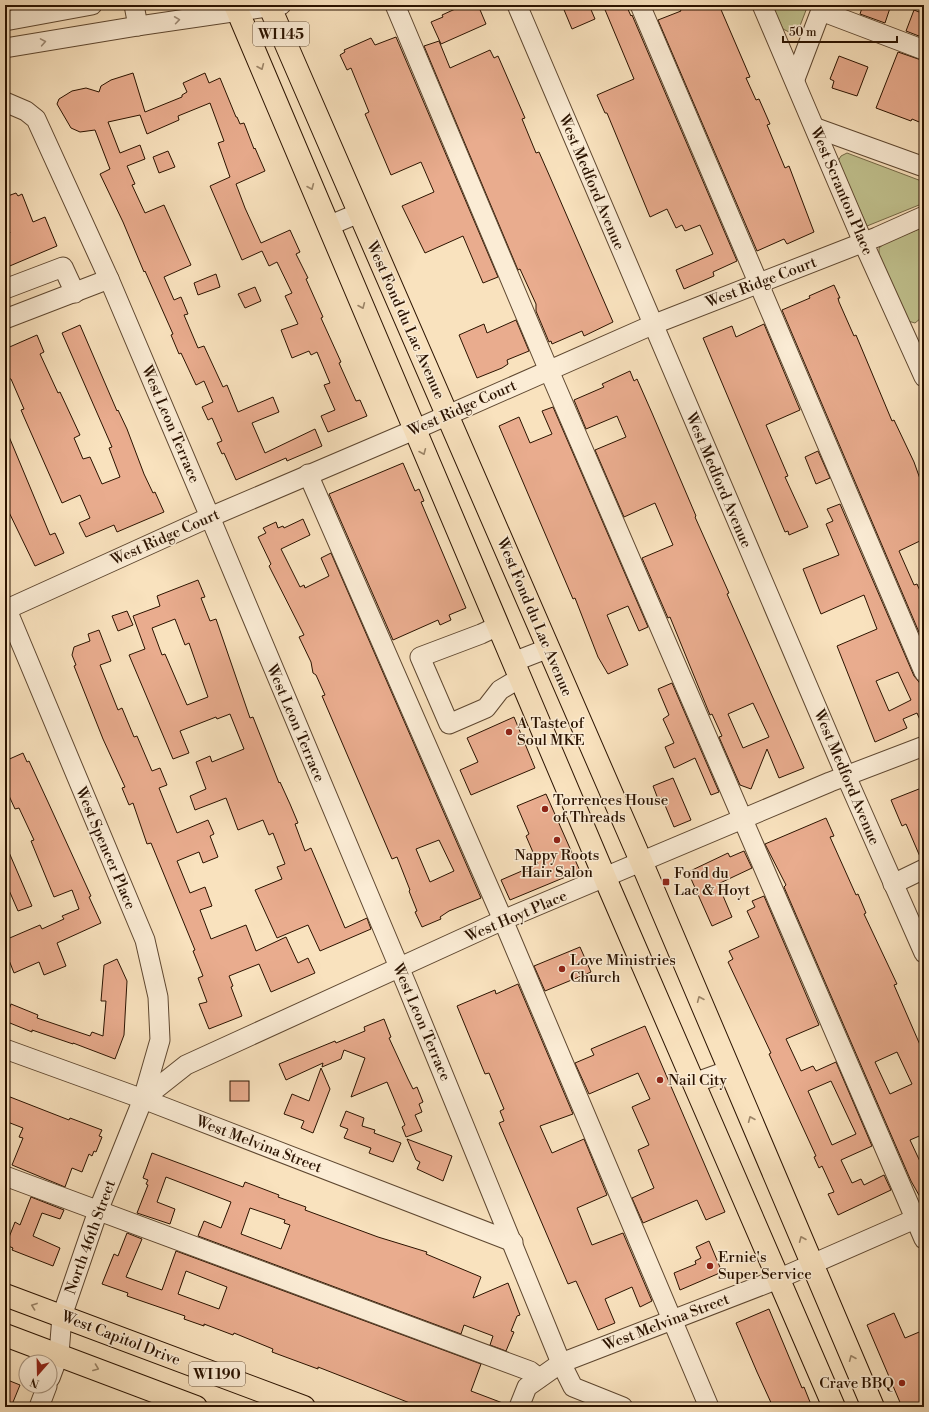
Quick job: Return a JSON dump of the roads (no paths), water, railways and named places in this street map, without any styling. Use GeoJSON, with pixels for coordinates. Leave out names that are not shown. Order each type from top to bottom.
{"type":"FeatureCollection","features":[{"type":"Feature","properties":{"kind":"main road","name":"West Fond du Lac Avenue"},"geometry":{"type":"LineString","coordinates":[[273,6],[359,213],[641,861],[873,1407]]}},
{"type":"Feature","properties":{"kind":"main road","name":"WI 145"},"geometry":{"type":"LineString","coordinates":[[236,8],[516,670],[834,1407]]}},
{"type":"Feature","properties":{"kind":"main road","name":"West Capitol Drive"},"geometry":{"type":"LineString","coordinates":[[5,1295],[292,1405]]}},
{"type":"Feature","properties":{"kind":"main road","name":"WI 190"},"geometry":{"type":"LineString","coordinates":[[5,1335],[59,1354],[196,1407]]}},
{"type":"Feature","properties":{"kind":"street"},"geometry":{"type":"LineString","coordinates":[[5,21],[52,9],[92,5]]}},
{"type":"Feature","properties":{"kind":"street"},"geometry":{"type":"LineString","coordinates":[[134,5],[138,26]]}},
{"type":"Feature","properties":{"kind":"street"},"geometry":{"type":"LineString","coordinates":[[395,5],[549,370],[743,819],[920,1217],[924,1239]]}},
{"type":"Feature","properties":{"kind":"street","name":"West Medford Avenue"},"geometry":{"type":"LineString","coordinates":[[517,5],[652,325],[846,776],[924,953]]}},
{"type":"Feature","properties":{"kind":"street"},"geometry":{"type":"LineString","coordinates":[[640,5],[757,284],[924,672]]}},
{"type":"Feature","properties":{"kind":"street","name":"West Scranton Place"},"geometry":{"type":"LineString","coordinates":[[762,5],[816,128],[863,242],[917,358],[924,377]]}},
{"type":"Feature","properties":{"kind":"street"},"geometry":{"type":"LineString","coordinates":[[5,48],[236,8],[273,6]]}},
{"type":"Feature","properties":{"kind":"street"},"geometry":{"type":"LineString","coordinates":[[795,79],[822,8],[924,50]]}},
{"type":"Feature","properties":{"kind":"street","name":"West Leon Terrace"},"geometry":{"type":"LineString","coordinates":[[5,102],[26,111],[36,119],[109,279],[399,968],[513,1242],[561,1363],[573,1387],[622,1407]]}},
{"type":"Feature","properties":{"kind":"street"},"geometry":{"type":"LineString","coordinates":[[816,128],[924,167]]}},
{"type":"Feature","properties":{"kind":"street"},"geometry":{"type":"LineString","coordinates":[[328,226],[359,213]]}},
{"type":"Feature","properties":{"kind":"street","name":"West Ridge Court"},"geometry":{"type":"LineString","coordinates":[[6,608],[308,474],[414,430],[447,414],[652,325],[863,242],[924,216]]}},
{"type":"Feature","properties":{"kind":"street"},"geometry":{"type":"LineString","coordinates":[[5,290],[63,267],[75,292]]}},
{"type":"Feature","properties":{"kind":"street"},"geometry":{"type":"LineString","coordinates":[[5,319],[109,279]]}},
{"type":"Feature","properties":{"kind":"street"},"geometry":{"type":"LineString","coordinates":[[917,358],[924,340]]}},
{"type":"Feature","properties":{"kind":"street"},"geometry":{"type":"LineString","coordinates":[[308,474],[502,920],[709,1407]]}},
{"type":"Feature","properties":{"kind":"street","name":"West Spencer Place"},"geometry":{"type":"LineString","coordinates":[[6,608],[145,940],[158,997],[160,1040],[142,1099]]}},
{"type":"Feature","properties":{"kind":"street"},"geometry":{"type":"LineString","coordinates":[[498,626],[420,657],[449,724],[486,708],[516,670],[549,648]]}},
{"type":"Feature","properties":{"kind":"street","name":"West Hoyt Place"},"geometry":{"type":"LineString","coordinates":[[142,1099],[186,1065],[502,920],[846,776],[924,746]]}},
{"type":"Feature","properties":{"kind":"street"},"geometry":{"type":"LineString","coordinates":[[893,884],[924,869]]}},
{"type":"Feature","properties":{"kind":"street","name":"West Melvina Street"},"geometry":{"type":"LineString","coordinates":[[5,1049],[142,1099],[513,1242]]}},
{"type":"Feature","properties":{"kind":"street"},"geometry":{"type":"LineString","coordinates":[[694,1083],[730,1070]]}},
{"type":"Feature","properties":{"kind":"street","name":"North 46th Street"},"geometry":{"type":"LineString","coordinates":[[59,1354],[62,1316],[98,1211],[142,1099]]}},
{"type":"Feature","properties":{"kind":"street"},"geometry":{"type":"LineString","coordinates":[[5,1176],[530,1372],[539,1378]]}},
{"type":"Feature","properties":{"kind":"street","name":"West Melvina Street"},"geometry":{"type":"LineString","coordinates":[[519,1407],[527,1387],[561,1363],[778,1278],[920,1217]]}},
{"type":"Feature","properties":{"kind":"street"},"geometry":{"type":"LineString","coordinates":[[39,1407],[44,1394]]}},
{"type":"Feature","properties":{"kind":"place","name":"A Taste of Soul MKE"},"geometry":{"type":"Point","coordinates":[509,732]}},
{"type":"Feature","properties":{"kind":"place","name":"Torrences House of Threads"},"geometry":{"type":"Point","coordinates":[545,809]}},
{"type":"Feature","properties":{"kind":"place","name":"Nappy Roots Hair Salon"},"geometry":{"type":"Point","coordinates":[557,840]}},
{"type":"Feature","properties":{"kind":"place","name":"Fond du Lac & Hoyt"},"geometry":{"type":"Point","coordinates":[666,882]}},
{"type":"Feature","properties":{"kind":"place","name":"Love Ministries Church"},"geometry":{"type":"Point","coordinates":[562,969]}},
{"type":"Feature","properties":{"kind":"place","name":"Nail City"},"geometry":{"type":"Point","coordinates":[660,1080]}},
{"type":"Feature","properties":{"kind":"place","name":"Ernie's Super Service"},"geometry":{"type":"Point","coordinates":[710,1266]}},
{"type":"Feature","properties":{"kind":"place","name":"Crave BBQ"},"geometry":{"type":"Point","coordinates":[902,1383]}}]}
